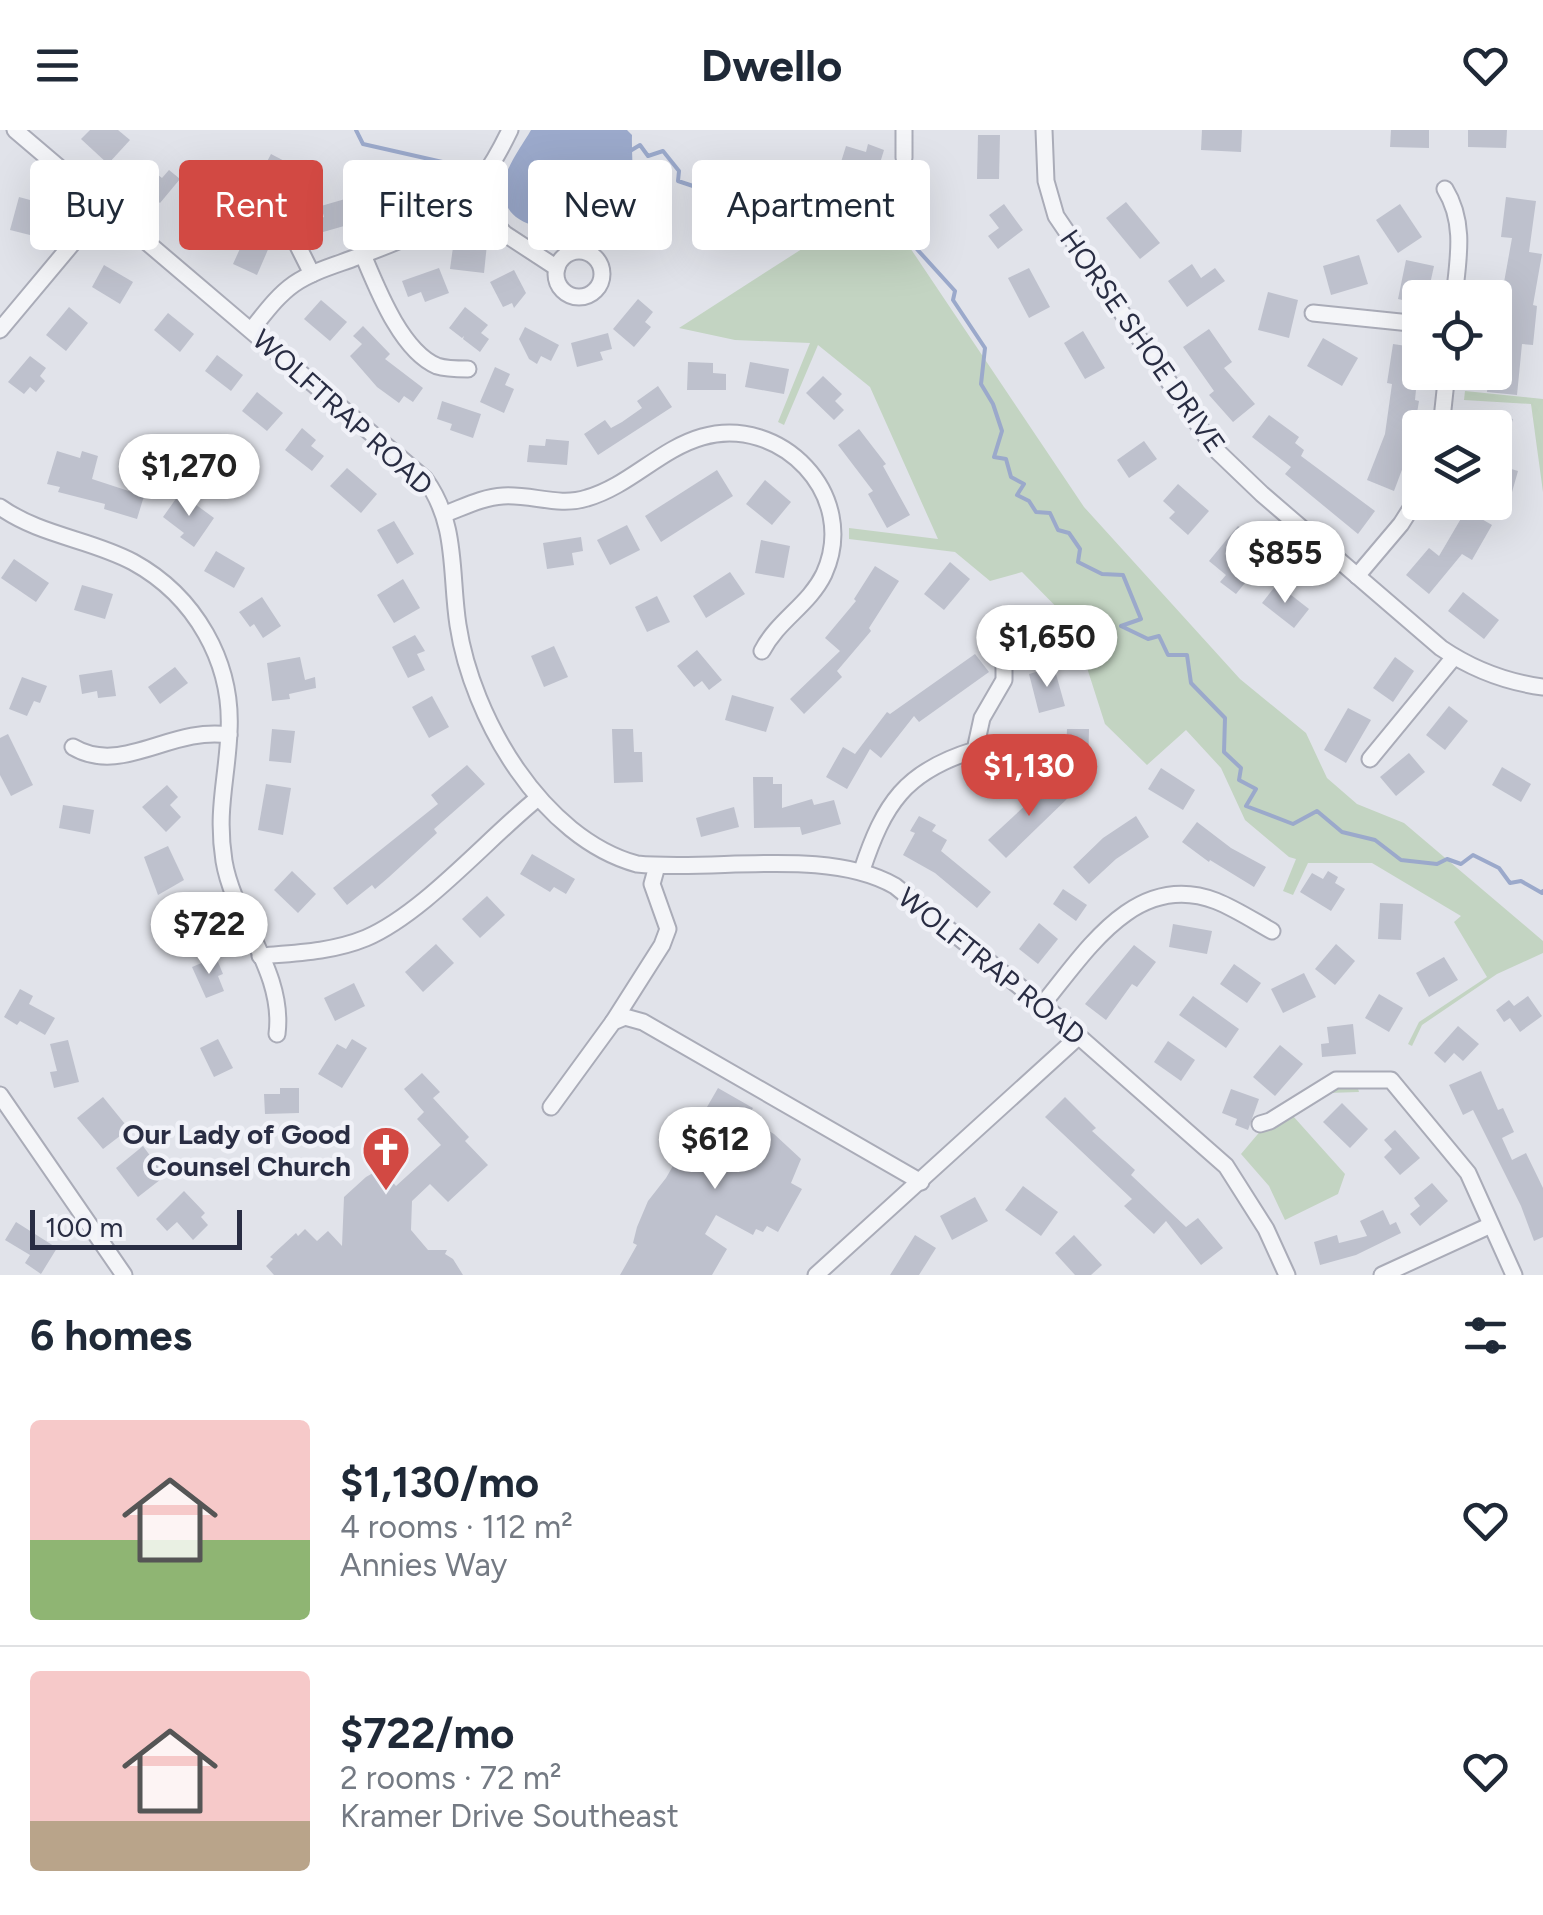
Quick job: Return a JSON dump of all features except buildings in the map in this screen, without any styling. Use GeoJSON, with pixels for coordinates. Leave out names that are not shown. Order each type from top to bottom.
{"type":"FeatureCollection","features":[{"type":"Feature","properties":{"kind":"street","name":"WOLFTRAP ROAD"},"geometry":{"type":"LineString","coordinates":[[14,130],[48,160]]}},
{"type":"Feature","properties":{"kind":"street"},"geometry":{"type":"LineString","coordinates":[[495,160],[510,130]]}},
{"type":"Feature","properties":{"kind":"street"},"geometry":{"type":"LineString","coordinates":[[904,130],[904,158]]}},
{"type":"Feature","properties":{"kind":"street","name":"HORSE SHOE DRIVE"},"geometry":{"type":"LineString","coordinates":[[1044,130],[1046,181],[1056,216],[1200,432],[1262,494],[1454,657],[1500,678],[1543,687]]}},
{"type":"Feature","properties":{"kind":"street"},"geometry":{"type":"LineString","coordinates":[[1445,190],[1458,216],[1460,232],[1456,280]]}},
{"type":"Feature","properties":{"kind":"street"},"geometry":{"type":"LineString","coordinates":[[508,236],[557,268]]}},
{"type":"Feature","properties":{"kind":"street"},"geometry":{"type":"LineString","coordinates":[[0,330],[67,250]]}},
{"type":"Feature","properties":{"kind":"street","name":"WOLFTRAP ROAD"},"geometry":{"type":"LineString","coordinates":[[154,250],[425,479],[445,514],[451,536],[458,628],[485,714],[538,798],[571,830],[620,860],[658,866],[844,866],[894,886],[1042,1005],[1226,1166],[1266,1230],[1287,1275]]}},
{"type":"Feature","properties":{"kind":"street"},"geometry":{"type":"LineString","coordinates":[[300,250],[312,274]]}},
{"type":"Feature","properties":{"kind":"street"},"geometry":{"type":"LineString","coordinates":[[252,329],[278,297],[312,274],[375,250]]}},
{"type":"Feature","properties":{"kind":"street"},"geometry":{"type":"LineString","coordinates":[[363,255],[387,308],[417,350],[433,364],[468,370]]}},
{"type":"Feature","properties":{"kind":"street"},"geometry":{"type":"LineString","coordinates":[[1313,313],[1402,322]]}},
{"type":"Feature","properties":{"kind":"street"},"geometry":{"type":"LineString","coordinates":[[445,514],[501,496],[550,502],[584,500],[695,439],[729,432],[766,438],[786,449],[814,475],[829,507],[832,542],[829,560],[814,591],[779,625],[762,651]]}},
{"type":"Feature","properties":{"kind":"street"},"geometry":{"type":"LineString","coordinates":[[0,507],[41,530],[128,560],[168,584],[186,604],[215,650],[228,694],[229,735],[221,790],[224,859],[235,900],[275,991],[277,1034]]}},
{"type":"Feature","properties":{"kind":"street"},"geometry":{"type":"LineString","coordinates":[[1356,576],[1403,520]]}},
{"type":"Feature","properties":{"kind":"street"},"geometry":{"type":"LineString","coordinates":[[862,870],[876,830],[898,794],[932,766],[975,750],[982,718],[1004,680],[1004,655]]}},
{"type":"Feature","properties":{"kind":"street"},"geometry":{"type":"LineString","coordinates":[[1370,759],[1454,657]]}},
{"type":"Feature","properties":{"kind":"street"},"geometry":{"type":"LineString","coordinates":[[73,747],[90,756],[118,758],[193,734],[229,735]]}},
{"type":"Feature","properties":{"kind":"street"},"geometry":{"type":"LineString","coordinates":[[260,956],[325,950],[383,930],[538,798]]}},
{"type":"Feature","properties":{"kind":"street"},"geometry":{"type":"LineString","coordinates":[[551,1107],[662,944],[668,930],[652,884],[658,866]]}},
{"type":"Feature","properties":{"kind":"street"},"geometry":{"type":"LineString","coordinates":[[1042,1005],[1110,924],[1141,902],[1176,895],[1196,896],[1216,901],[1272,931]]}},
{"type":"Feature","properties":{"kind":"street"},"geometry":{"type":"LineString","coordinates":[[612,1022],[625,1017],[643,1022],[921,1182]]}},
{"type":"Feature","properties":{"kind":"street"},"geometry":{"type":"LineString","coordinates":[[816,1275],[1078,1037]]}},
{"type":"Feature","properties":{"kind":"street"},"geometry":{"type":"LineString","coordinates":[[1260,1124],[1336,1080],[1391,1080],[1456,1155],[1514,1275]]}},
{"type":"Feature","properties":{"kind":"street"},"geometry":{"type":"LineString","coordinates":[[0,1095],[124,1275]]}},
{"type":"Feature","properties":{"kind":"street"},"geometry":{"type":"LineString","coordinates":[[1382,1275],[1491,1224]]}},
{"type":"Feature","properties":{"kind":"green space"},"geometry":{"type":"Polygon","coordinates":[[[800,250],[912,250],[1084,507],[1240,679],[1306,733],[1327,778],[1357,804],[1404,823],[1543,941],[1543,953],[1497,974],[1422,1025],[1412,1046],[1408,1044],[1419,1022],[1487,977],[1454,922],[1461,916],[1372,863],[1308,863],[1293,895],[1283,891],[1296,859],[1245,820],[1221,768],[1186,730],[1147,765],[1105,724],[1073,624],[1022,572],[990,581],[955,552],[849,539],[849,528],[938,539],[870,387],[818,345],[784,425],[778,422],[810,343],[735,340],[679,328],[800,250]]]}},
{"type":"Feature","properties":{"kind":"green space"},"geometry":{"type":"Polygon","coordinates":[[[1465,391],[1543,399],[1543,492],[1531,404],[1464,400],[1465,391]]]}},
{"type":"Feature","properties":{"kind":"green space"},"geometry":{"type":"Polygon","coordinates":[[[1356,1082],[1359,1092],[1327,1093],[1293,1116],[1345,1174],[1338,1194],[1285,1220],[1269,1186],[1241,1154],[1268,1122],[1325,1084],[1356,1082]]]}},
{"type":"Feature","properties":{"kind":"water"},"geometry":{"type":"Polygon","coordinates":[[[531,130],[627,130],[632,135],[633,160],[528,160],[528,224],[512,213],[508,205],[508,171],[531,130]]]}},
{"type":"Feature","properties":{"kind":"waterway"},"geometry":{"type":"LineString","coordinates":[[356,130],[363,144],[434,160]]}},
{"type":"Feature","properties":{"kind":"waterway"},"geometry":{"type":"LineString","coordinates":[[630,151],[640,145],[648,156],[663,151],[679,171],[678,181],[696,187],[714,175],[727,182],[730,196],[771,186],[775,197],[850,204],[859,218],[884,224],[899,213],[915,247],[955,291],[953,300],[985,348],[981,384],[1002,431],[994,457],[1006,459],[1011,477],[1024,484],[1017,495],[1029,501],[1036,512],[1050,513],[1058,530],[1069,533],[1080,549],[1078,562],[1102,574],[1123,575],[1141,619],[1121,626],[1148,639],[1159,636],[1168,655],[1187,655],[1191,683],[1225,718],[1224,752],[1241,768],[1239,780],[1256,789],[1246,806],[1293,824],[1317,811],[1342,832],[1375,840],[1401,860],[1437,864],[1447,859],[1461,864],[1473,855],[1499,868],[1510,883],[1521,881],[1543,891]]}},
{"type":"Feature","properties":{"kind":"place","name":"Our Lady of Good Counsel Church"},"geometry":{"type":"Point","coordinates":[386,1192]}}]}
